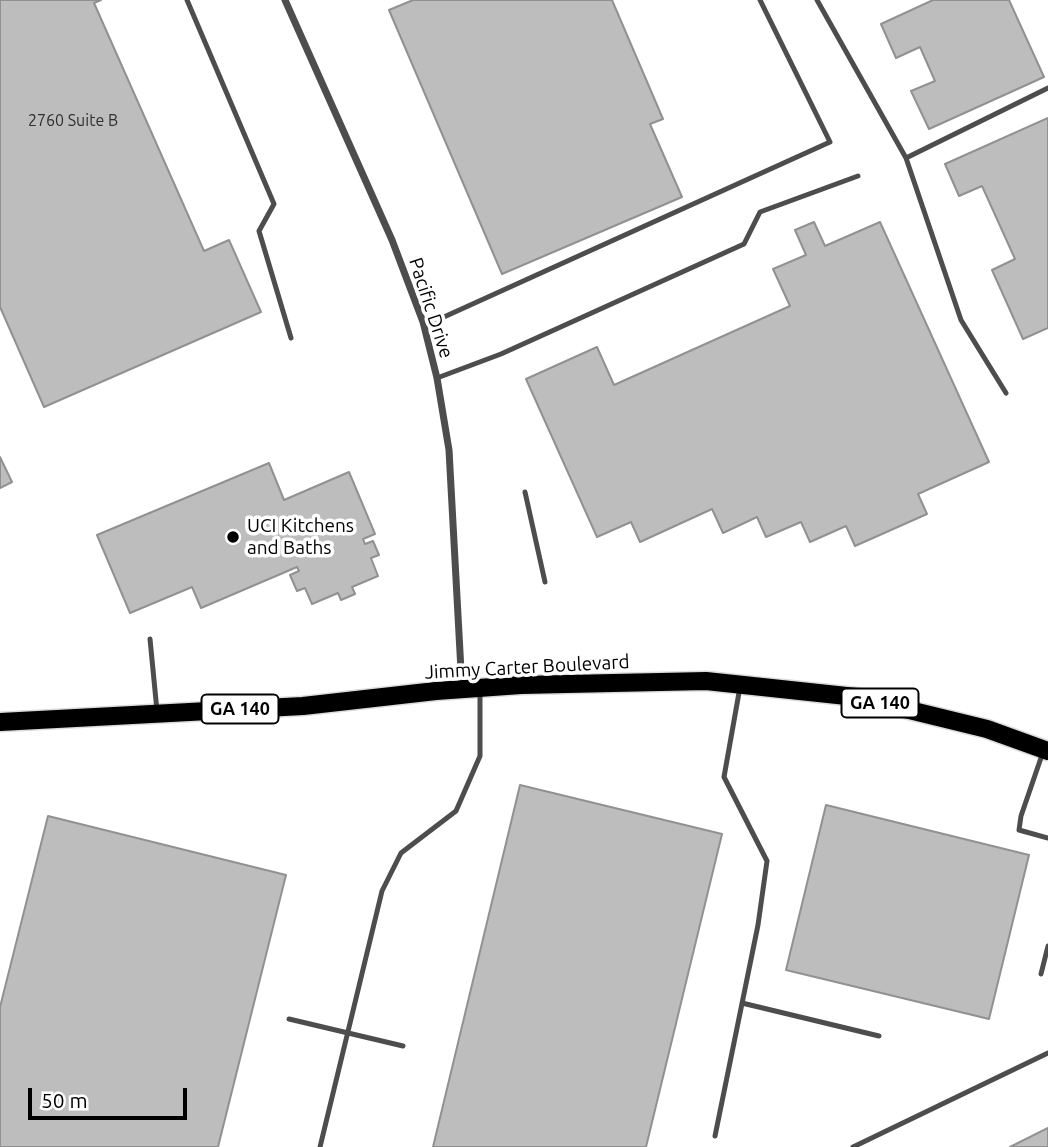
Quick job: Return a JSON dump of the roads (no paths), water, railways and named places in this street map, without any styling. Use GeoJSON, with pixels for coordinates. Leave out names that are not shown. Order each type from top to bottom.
{"type":"FeatureCollection","features":[{"type":"Feature","properties":{"kind":"main road","name":"Jimmy Carter Boulevard"},"geometry":{"type":"LineString","coordinates":[[0,722],[303,706],[471,689],[706,681],[856,697],[1047,746]]}},
{"type":"Feature","properties":{"kind":"street","name":"Pacific Drive"},"geometry":{"type":"LineString","coordinates":[[285,0],[392,240],[424,326],[437,378],[449,450],[471,689]]}},
{"type":"Feature","properties":{"kind":"lane"},"geometry":{"type":"LineString","coordinates":[[187,0],[274,204],[259,231],[291,338]]}},
{"type":"Feature","properties":{"kind":"lane"},"geometry":{"type":"LineString","coordinates":[[424,326],[830,142],[760,0]]}},
{"type":"Feature","properties":{"kind":"lane"},"geometry":{"type":"LineString","coordinates":[[818,0],[905,158],[961,320],[1006,393]]}},
{"type":"Feature","properties":{"kind":"lane"},"geometry":{"type":"LineString","coordinates":[[905,158],[1048,88]]}},
{"type":"Feature","properties":{"kind":"lane"},"geometry":{"type":"LineString","coordinates":[[437,378],[501,354],[744,244],[760,212],[858,176]]}},
{"type":"Feature","properties":{"kind":"lane"},"geometry":{"type":"LineString","coordinates":[[526,492],[545,582]]}},
{"type":"Feature","properties":{"kind":"lane"},"geometry":{"type":"LineString","coordinates":[[150,639],[157,714]]}},
{"type":"Feature","properties":{"kind":"lane"},"geometry":{"type":"LineString","coordinates":[[715,1136],[758,926],[767,862],[724,777],[740,684]]}},
{"type":"Feature","properties":{"kind":"lane"},"geometry":{"type":"LineString","coordinates":[[320,1147],[382,891],[401,853],[456,811],[480,756],[471,689]]}},
{"type":"Feature","properties":{"kind":"lane"},"geometry":{"type":"LineString","coordinates":[[1047,746],[1021,816],[1019,830],[1048,838]]}},
{"type":"Feature","properties":{"kind":"lane"},"geometry":{"type":"LineString","coordinates":[[1041,974],[1048,946]]}},
{"type":"Feature","properties":{"kind":"lane"},"geometry":{"type":"LineString","coordinates":[[742,1003],[879,1037]]}},
{"type":"Feature","properties":{"kind":"lane"},"geometry":{"type":"LineString","coordinates":[[289,1019],[404,1046]]}},
{"type":"Feature","properties":{"kind":"lane"},"geometry":{"type":"LineString","coordinates":[[853,1147],[1048,1053]]}},
{"type":"Feature","properties":{"kind":"place","name":"UCI Kitchens and Baths"},"geometry":{"type":"Point","coordinates":[233,537]}}]}
